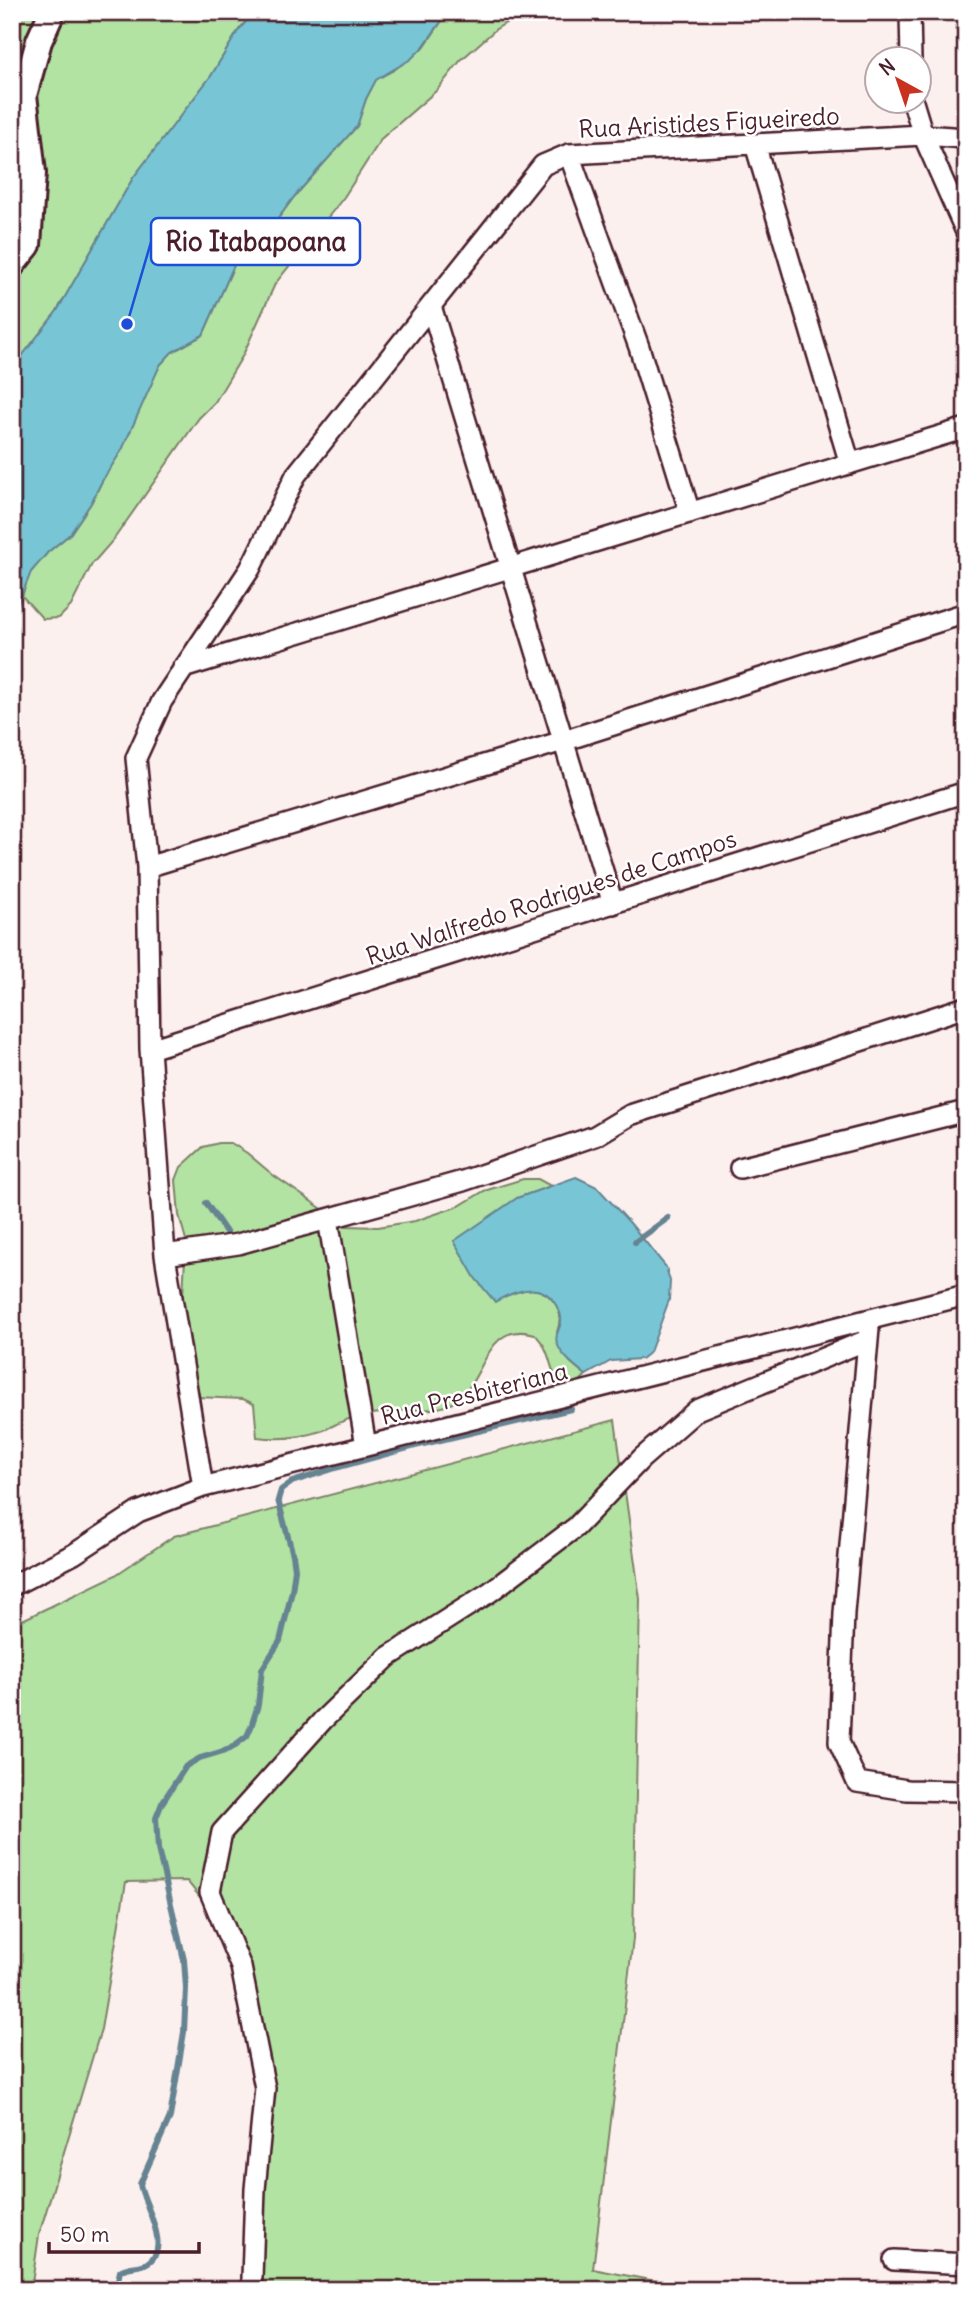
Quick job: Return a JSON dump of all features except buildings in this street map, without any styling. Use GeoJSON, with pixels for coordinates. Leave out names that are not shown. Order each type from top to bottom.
{"type":"FeatureCollection","features":[{"type":"Feature","properties":{"kind":"street"},"geometry":{"type":"LineString","coordinates":[[12,265],[27,245],[33,173],[24,94],[39,41],[52,12]]}},
{"type":"Feature","properties":{"kind":"street"},"geometry":{"type":"LineString","coordinates":[[910,12],[911,46]]}},
{"type":"Feature","properties":{"kind":"street"},"geometry":{"type":"LineString","coordinates":[[917,116],[966,232]]}},
{"type":"Feature","properties":{"kind":"street","name":"Rua Aristides Figueiredo"},"geometry":{"type":"LineString","coordinates":[[203,1487],[165,1255],[150,1049],[147,867],[136,758],[162,701],[250,569],[296,475],[543,165],[569,154],[923,135],[966,138]]}},
{"type":"Feature","properties":{"kind":"street"},"geometry":{"type":"LineString","coordinates":[[755,144],[850,464]]}},
{"type":"Feature","properties":{"kind":"street"},"geometry":{"type":"LineString","coordinates":[[569,154],[639,347],[690,513]]}},
{"type":"Feature","properties":{"kind":"street"},"geometry":{"type":"LineString","coordinates":[[431,306],[613,904]]}},
{"type":"Feature","properties":{"kind":"street"},"geometry":{"type":"LineString","coordinates":[[183,668],[966,428]]}},
{"type":"Feature","properties":{"kind":"street"},"geometry":{"type":"LineString","coordinates":[[147,867],[563,741],[966,613]]}},
{"type":"Feature","properties":{"kind":"street","name":"Rua Walfredo Rodrigues de Campos"},"geometry":{"type":"LineString","coordinates":[[150,1049],[966,792]]}},
{"type":"Feature","properties":{"kind":"street"},"geometry":{"type":"LineString","coordinates":[[165,1255],[238,1244],[463,1181],[595,1136],[630,1115],[966,1007]]}},
{"type":"Feature","properties":{"kind":"street"},"geometry":{"type":"LineString","coordinates":[[740,1168],[966,1111]]}},
{"type":"Feature","properties":{"kind":"street"},"geometry":{"type":"LineString","coordinates":[[328,1219],[366,1446]]}},
{"type":"Feature","properties":{"kind":"street","name":"Rua Presbiteriana"},"geometry":{"type":"LineString","coordinates":[[12,1586],[74,1554],[138,1512],[203,1487],[966,1294]]}},
{"type":"Feature","properties":{"kind":"street"},"geometry":{"type":"LineString","coordinates":[[872,1318],[867,1340],[844,1613],[839,1742],[857,1782],[907,1790],[966,1791]]}},
{"type":"Feature","properties":{"kind":"street"},"geometry":{"type":"LineString","coordinates":[[252,2278],[255,2189],[264,2088],[241,1967],[210,1892],[222,1832],[323,1720],[388,1657],[490,1592],[576,1527],[642,1458],[697,1410],[867,1340]]}},
{"type":"Feature","properties":{"kind":"street"},"geometry":{"type":"LineString","coordinates":[[894,2260],[966,2264]]}},
{"type":"Feature","properties":{"kind":"green space"},"geometry":{"type":"Polygon","coordinates":[[[12,12],[254,12],[238,31],[211,76],[133,178],[57,311],[12,369],[12,12]]]}},
{"type":"Feature","properties":{"kind":"green space"},"geometry":{"type":"Polygon","coordinates":[[[448,12],[524,12],[496,29],[461,60],[437,90],[382,138],[344,197],[275,284],[243,355],[215,402],[199,418],[114,539],[92,564],[71,606],[59,618],[43,619],[22,596],[30,573],[48,552],[70,534],[91,503],[160,365],[172,352],[203,335],[234,265],[245,250],[268,232],[294,197],[357,126],[376,79],[394,70],[424,47],[448,12]]]}},
{"type":"Feature","properties":{"kind":"green space"},"geometry":{"type":"Polygon","coordinates":[[[231,1143],[247,1153],[273,1175],[347,1226],[378,1227],[415,1221],[459,1206],[484,1191],[523,1179],[538,1179],[551,1186],[517,1198],[505,1296],[533,1289],[553,1299],[559,1311],[557,1332],[570,1362],[586,1375],[573,1388],[565,1385],[553,1372],[544,1346],[535,1334],[519,1332],[506,1335],[496,1343],[467,1390],[451,1404],[429,1409],[359,1416],[297,1437],[257,1437],[254,1404],[243,1399],[196,1397],[180,1350],[186,1240],[179,1215],[176,1180],[181,1167],[203,1147],[231,1143]]]}},
{"type":"Feature","properties":{"kind":"green space"},"geometry":{"type":"Polygon","coordinates":[[[615,1420],[640,1599],[633,1939],[593,2269],[702,2290],[264,2290],[261,2279],[259,2097],[225,1928],[187,1881],[126,1882],[101,2029],[39,2235],[31,2290],[12,2290],[12,1625],[114,1576],[174,1536],[615,1420]]]}},
{"type":"Feature","properties":{"kind":"water"},"geometry":{"type":"Polygon","coordinates":[[[254,12],[448,12],[411,59],[376,80],[357,126],[294,197],[268,232],[245,250],[234,265],[203,335],[172,352],[160,365],[122,450],[70,534],[48,552],[31,572],[12,619],[12,369],[57,311],[133,178],[211,76],[238,31],[254,12]]]}},
{"type":"Feature","properties":{"kind":"water"},"geometry":{"type":"Polygon","coordinates":[[[576,1177],[597,1187],[630,1223],[666,1267],[670,1281],[669,1300],[650,1352],[641,1359],[611,1361],[586,1375],[569,1361],[559,1348],[556,1337],[561,1316],[548,1295],[541,1291],[526,1290],[495,1302],[475,1278],[454,1241],[517,1198],[576,1177]]]}},
{"type":"Feature","properties":{"kind":"waterway"},"geometry":{"type":"LineString","coordinates":[[206,1203],[228,1235]]}},
{"type":"Feature","properties":{"kind":"waterway"},"geometry":{"type":"LineString","coordinates":[[635,1242],[668,1218]]}},
{"type":"Feature","properties":{"kind":"waterway"},"geometry":{"type":"LineString","coordinates":[[116,2290],[120,2271],[147,2263],[154,2256],[157,2247],[154,2225],[140,2184],[170,2117],[184,2032],[184,1960],[158,1849],[156,1818],[162,1803],[186,1766],[200,1758],[230,1749],[247,1736],[251,1727],[258,1705],[262,1669],[280,1641],[295,1569],[278,1500],[281,1490],[292,1482],[339,1467],[571,1409]]}},
{"type":"Feature","properties":{"kind":"place","name":"Rio Itabapoana"},"geometry":{"type":"Point","coordinates":[127,324]}}]}
